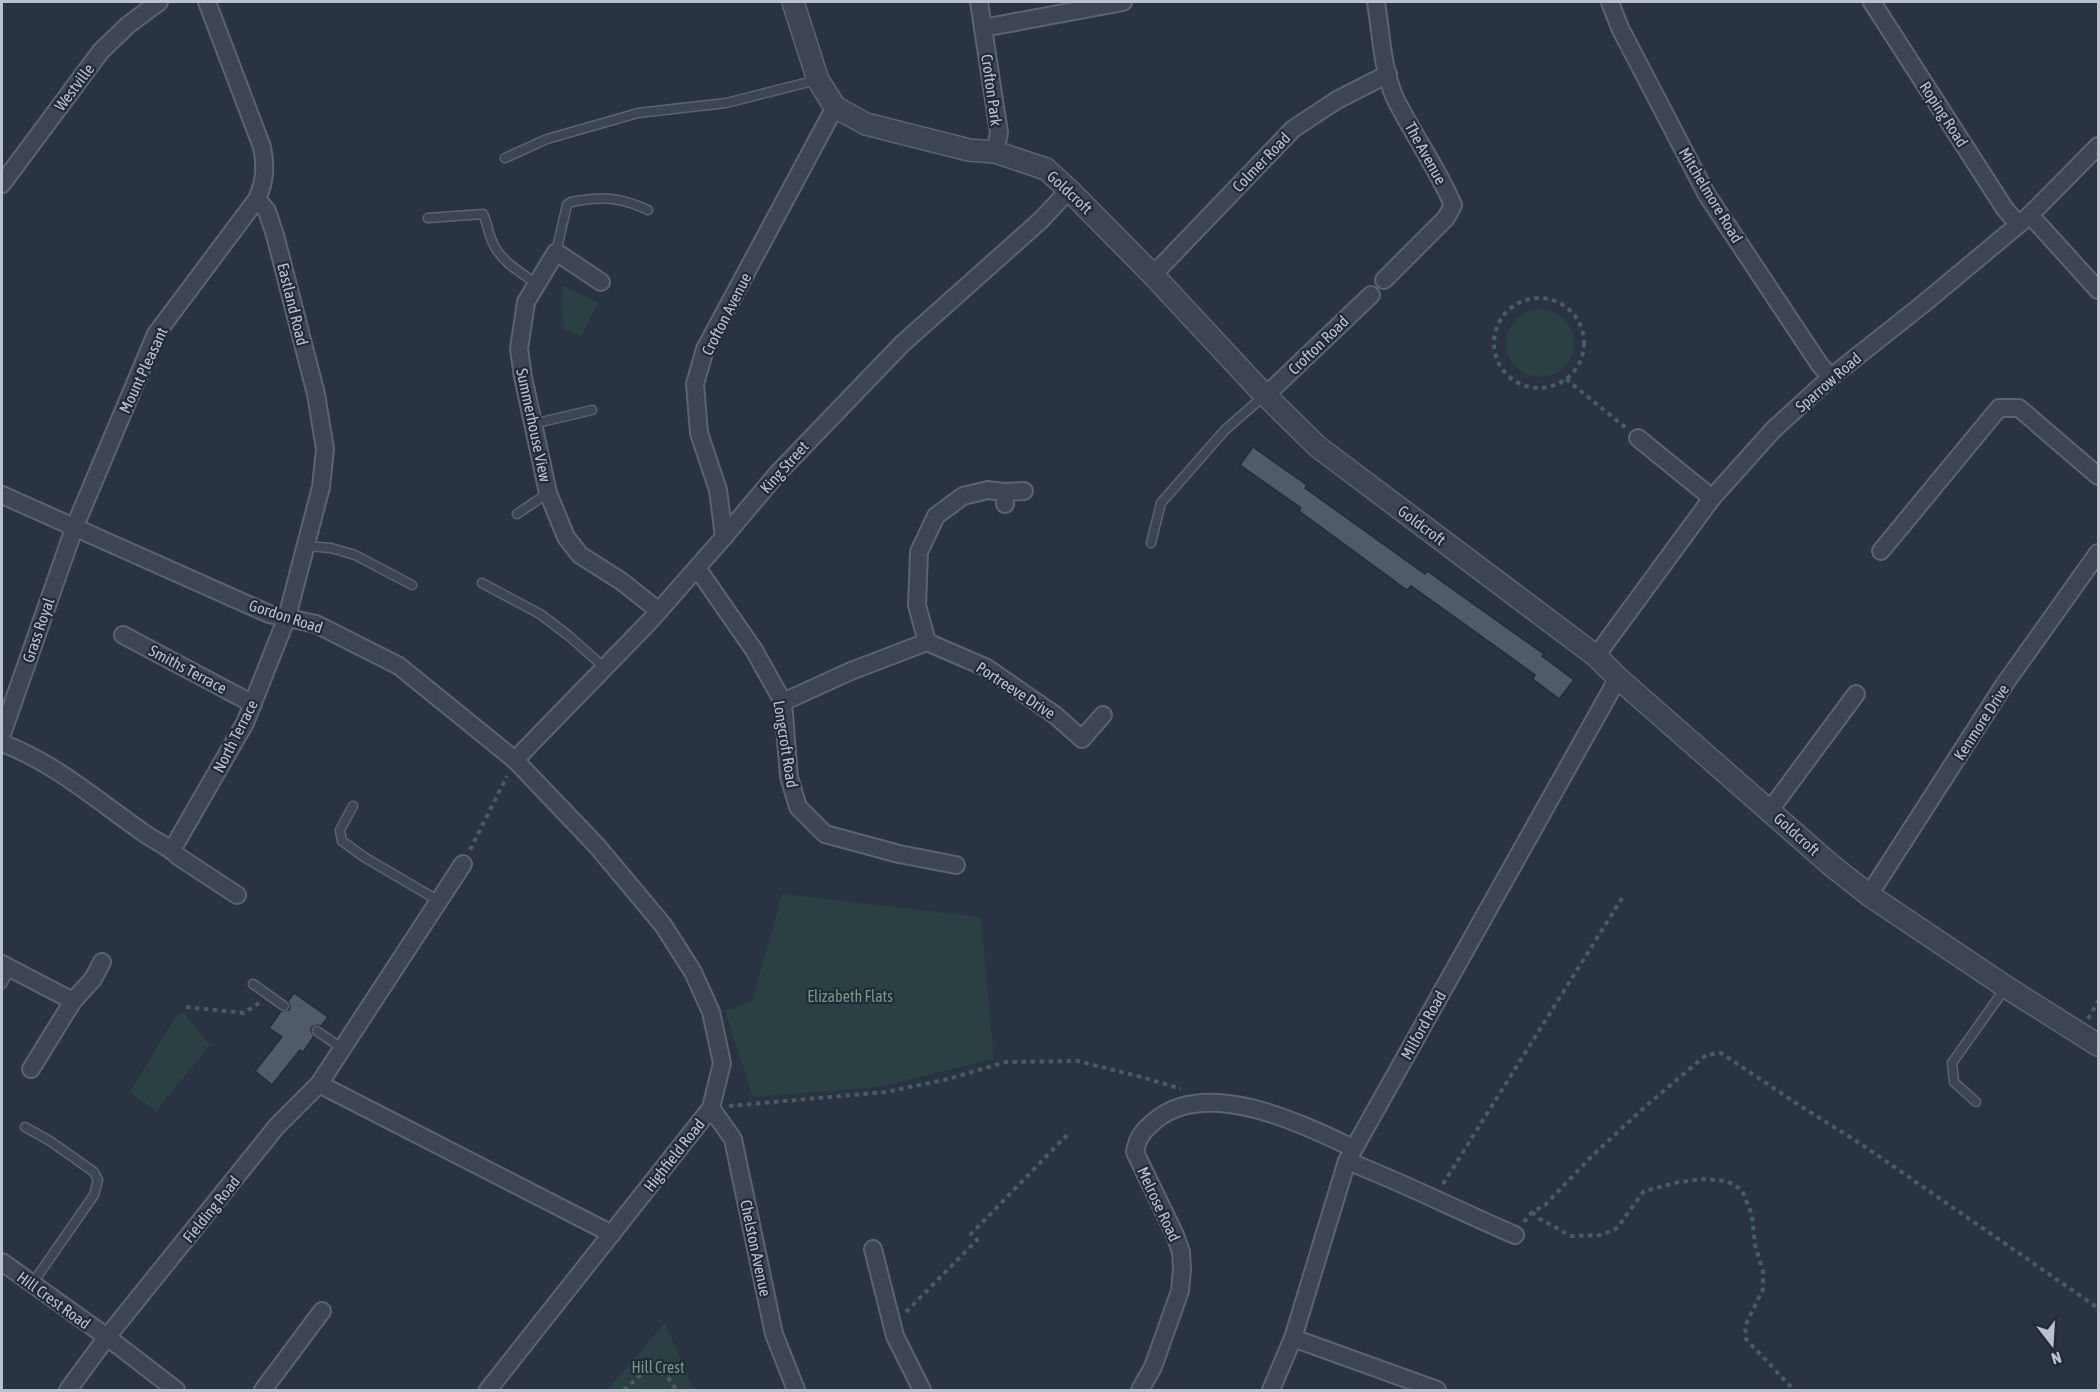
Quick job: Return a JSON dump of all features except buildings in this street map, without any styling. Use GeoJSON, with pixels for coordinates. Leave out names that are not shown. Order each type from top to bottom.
{"type":"FeatureCollection","features":[{"type":"Feature","properties":{"kind":"street","name":"Westville"},"geometry":{"type":"LineString","coordinates":[[2,184],[101,51],[128,25],[159,2]]}},
{"type":"Feature","properties":{"kind":"street"},"geometry":{"type":"LineString","coordinates":[[207,2],[262,147],[266,165],[264,183],[256,199]]}},
{"type":"Feature","properties":{"kind":"street","name":"Goldcroft"},"geometry":{"type":"LineString","coordinates":[[793,2],[818,80],[835,107],[866,124],[969,150],[995,152],[1046,169],[1318,447],[1596,656],[1618,678],[1869,895],[2006,987],[2098,1045]]}},
{"type":"Feature","properties":{"kind":"street","name":"Crofton Park"},"geometry":{"type":"LineString","coordinates":[[979,2],[999,133],[995,152]]}},
{"type":"Feature","properties":{"kind":"street"},"geometry":{"type":"LineString","coordinates":[[983,28],[1123,2]]}},
{"type":"Feature","properties":{"kind":"street","name":"The Avenue"},"geometry":{"type":"LineString","coordinates":[[1376,2],[1388,74],[1395,96],[1441,177],[1453,205],[1446,218],[1384,280]]}},
{"type":"Feature","properties":{"kind":"street","name":"Mitchelmore Road"},"geometry":{"type":"LineString","coordinates":[[1610,2],[1620,28],[1707,195],[1820,365],[1832,376]]}},
{"type":"Feature","properties":{"kind":"street","name":"Roping Road"},"geometry":{"type":"LineString","coordinates":[[1872,2],[2005,209],[2024,220],[2098,290]]}},
{"type":"Feature","properties":{"kind":"street","name":"Colmer Road"},"geometry":{"type":"LineString","coordinates":[[1152,275],[1293,129],[1337,100],[1388,74]]}},
{"type":"Feature","properties":{"kind":"street","name":"Crofton Avenue"},"geometry":{"type":"LineString","coordinates":[[724,537],[718,490],[699,433],[695,384],[705,349],[835,107]]}},
{"type":"Feature","properties":{"kind":"street","name":"Sparrow Road"},"geometry":{"type":"LineString","coordinates":[[1596,656],[1713,498],[1774,429],[1832,376],[1923,305],[2024,220],[2098,146]]}},
{"type":"Feature","properties":{"kind":"street","name":"King Street"},"geometry":{"type":"LineString","coordinates":[[515,760],[659,611],[777,474],[902,344],[1041,220],[1069,190]]}},
{"type":"Feature","properties":{"kind":"street","name":"Mount Pleasant"},"geometry":{"type":"LineString","coordinates":[[75,526],[156,334],[256,199]]}},
{"type":"Feature","properties":{"kind":"street","name":"Eastland Road"},"geometry":{"type":"LineString","coordinates":[[256,199],[267,211],[275,235],[316,394],[325,449],[321,487],[287,617]]}},
{"type":"Feature","properties":{"kind":"street"},"geometry":{"type":"LineString","coordinates":[[556,252],[601,282]]}},
{"type":"Feature","properties":{"kind":"street","name":"Summerhouse View"},"geometry":{"type":"LineString","coordinates":[[556,252],[526,302],[519,349],[548,493],[566,537],[580,555],[621,581],[659,611]]}},
{"type":"Feature","properties":{"kind":"street","name":"Crofton Road"},"geometry":{"type":"LineString","coordinates":[[1266,395],[1371,295]]}},
{"type":"Feature","properties":{"kind":"street"},"geometry":{"type":"LineString","coordinates":[[1881,550],[1999,408],[2019,408],[2098,476]]}},
{"type":"Feature","properties":{"kind":"street"},"geometry":{"type":"LineString","coordinates":[[1638,438],[1713,498]]}},
{"type":"Feature","properties":{"kind":"street"},"geometry":{"type":"LineString","coordinates":[[783,702],[851,670],[927,642],[917,605],[919,552],[936,516],[963,496],[988,490],[1005,498],[1023,491]]}},
{"type":"Feature","properties":{"kind":"street","name":"Gordon Road"},"geometry":{"type":"LineString","coordinates":[[2,495],[269,614],[316,624],[399,666],[515,760]]}},
{"type":"Feature","properties":{"kind":"street","name":"Grass Royal"},"geometry":{"type":"LineString","coordinates":[[2,734],[75,526]]}},
{"type":"Feature","properties":{"kind":"street","name":"Kenmore Drive"},"geometry":{"type":"LineString","coordinates":[[1869,895],[2004,685],[2098,553]]}},
{"type":"Feature","properties":{"kind":"street","name":"Longcroft Road"},"geometry":{"type":"LineString","coordinates":[[698,568],[754,650],[783,702],[789,777],[798,807],[825,834],[899,854],[956,865]]}},
{"type":"Feature","properties":{"kind":"street","name":"North Terrace"},"geometry":{"type":"LineString","coordinates":[[172,850],[245,723],[287,617]]}},
{"type":"Feature","properties":{"kind":"street","name":"Smiths Terrace"},"geometry":{"type":"LineString","coordinates":[[123,635],[253,704]]}},
{"type":"Feature","properties":{"kind":"street","name":"Portreeve Drive"},"geometry":{"type":"LineString","coordinates":[[927,642],[987,668],[1055,715],[1082,739],[1103,715]]}},
{"type":"Feature","properties":{"kind":"street","name":"Milford Road"},"geometry":{"type":"LineString","coordinates":[[1271,1390],[1293,1338],[1350,1155],[1618,678]]}},
{"type":"Feature","properties":{"kind":"street"},"geometry":{"type":"LineString","coordinates":[[1770,810],[1856,694]]}},
{"type":"Feature","properties":{"kind":"street"},"geometry":{"type":"LineString","coordinates":[[2,743],[20,749],[64,776],[237,895]]}},
{"type":"Feature","properties":{"kind":"street","name":"Highfield Road"},"geometry":{"type":"LineString","coordinates":[[488,1390],[711,1108],[722,1064],[711,1012],[693,972],[663,925],[605,855],[515,760]]}},
{"type":"Feature","properties":{"kind":"street","name":"Fielding Road"},"geometry":{"type":"LineString","coordinates":[[107,1338],[278,1126],[319,1084],[463,864]]}},
{"type":"Feature","properties":{"kind":"street"},"geometry":{"type":"LineString","coordinates":[[31,1069],[73,1001],[93,979],[102,962]]}},
{"type":"Feature","properties":{"kind":"street"},"geometry":{"type":"LineString","coordinates":[[6,966],[73,1001]]}},
{"type":"Feature","properties":{"kind":"street"},"geometry":{"type":"LineString","coordinates":[[319,1084],[612,1234]]}},
{"type":"Feature","properties":{"kind":"street","name":"Melrose Road"},"geometry":{"type":"LineString","coordinates":[[1140,1390],[1153,1366],[1180,1291],[1182,1251],[1135,1152],[1137,1138],[1166,1112],[1195,1102],[1225,1103],[1292,1120],[1350,1155],[1434,1200],[1515,1235]]}},
{"type":"Feature","properties":{"kind":"street","name":"Chelston Avenue"},"geometry":{"type":"LineString","coordinates":[[711,1108],[733,1139],[774,1334],[796,1390]]}},
{"type":"Feature","properties":{"kind":"street"},"geometry":{"type":"LineString","coordinates":[[873,1249],[895,1336],[922,1390]]}},
{"type":"Feature","properties":{"kind":"street","name":"Hill Crest Road"},"geometry":{"type":"LineString","coordinates":[[2,1262],[176,1390]]}},
{"type":"Feature","properties":{"kind":"street"},"geometry":{"type":"LineString","coordinates":[[262,1390],[322,1311]]}},
{"type":"Feature","properties":{"kind":"street","name":"Hill Crest Road"},"geometry":{"type":"LineString","coordinates":[[68,1390],[107,1338]]}},
{"type":"Feature","properties":{"kind":"street"},"geometry":{"type":"LineString","coordinates":[[1293,1338],[1437,1390]]}},
{"type":"Feature","properties":{"kind":"lane"},"geometry":{"type":"LineString","coordinates":[[506,158],[547,139],[638,113],[726,103],[818,80]]}},
{"type":"Feature","properties":{"kind":"lane"},"geometry":{"type":"LineString","coordinates":[[556,252],[567,205],[571,202],[615,198],[648,210]]}},
{"type":"Feature","properties":{"kind":"lane"},"geometry":{"type":"LineString","coordinates":[[428,218],[483,214],[497,253],[512,267],[537,284]]}},
{"type":"Feature","properties":{"kind":"lane"},"geometry":{"type":"LineString","coordinates":[[1151,543],[1161,503],[1225,430],[1266,395]]}},
{"type":"Feature","properties":{"kind":"lane"},"geometry":{"type":"LineString","coordinates":[[533,424],[592,410]]}},
{"type":"Feature","properties":{"kind":"lane"},"geometry":{"type":"LineString","coordinates":[[517,514],[548,493]]}},
{"type":"Feature","properties":{"kind":"lane"},"geometry":{"type":"LineString","coordinates":[[306,546],[331,548],[355,555],[412,585]]}},
{"type":"Feature","properties":{"kind":"lane"},"geometry":{"type":"LineString","coordinates":[[482,583],[540,614],[605,668]]}},
{"type":"Feature","properties":{"kind":"lane"},"geometry":{"type":"LineString","coordinates":[[353,806],[340,830],[342,842],[440,901]]}},
{"type":"Feature","properties":{"kind":"lane"},"geometry":{"type":"LineString","coordinates":[[2,984],[6,966]]}},
{"type":"Feature","properties":{"kind":"lane"},"geometry":{"type":"LineString","coordinates":[[253,984],[284,1006]]}},
{"type":"Feature","properties":{"kind":"lane"},"geometry":{"type":"LineString","coordinates":[[1976,1102],[1954,1082],[1952,1063],[2006,987]]}},
{"type":"Feature","properties":{"kind":"lane"},"geometry":{"type":"LineString","coordinates":[[317,1031],[343,1049]]}},
{"type":"Feature","properties":{"kind":"lane"},"geometry":{"type":"LineString","coordinates":[[24,1127],[50,1141],[94,1172],[98,1180],[94,1195],[32,1284]]}},
{"type":"Feature","properties":{"kind":"path"},"geometry":{"type":"LineString","coordinates":[[1531,298],[1546,298],[1561,303],[1573,313],[1581,325],[1584,340],[1582,355],[1576,369],[1566,379],[1553,386],[1531,387],[1511,378],[1501,368],[1495,354],[1495,333],[1505,313],[1517,303],[1531,298]]}},
{"type":"Feature","properties":{"kind":"path"},"geometry":{"type":"LineString","coordinates":[[1566,379],[1638,438]]}},
{"type":"Feature","properties":{"kind":"path"},"geometry":{"type":"LineString","coordinates":[[463,864],[515,760]]}},
{"type":"Feature","properties":{"kind":"path"},"geometry":{"type":"LineString","coordinates":[[1434,1200],[1624,895]]}},
{"type":"Feature","properties":{"kind":"path"},"geometry":{"type":"LineString","coordinates":[[186,1007],[244,1012],[269,996]]}},
{"type":"Feature","properties":{"kind":"path"},"geometry":{"type":"LineString","coordinates":[[1515,1235],[1532,1212],[1545,1205],[1647,1105],[1706,1055],[1721,1053],[1871,1150],[2098,1308]]}},
{"type":"Feature","properties":{"kind":"path"},"geometry":{"type":"LineString","coordinates":[[711,1108],[886,1092],[948,1079],[1006,1062],[1078,1061],[1191,1092]]}},
{"type":"Feature","properties":{"kind":"path"},"geometry":{"type":"LineString","coordinates":[[892,1325],[977,1240],[971,1234],[1068,1134]]}},
{"type":"Feature","properties":{"kind":"path"},"geometry":{"type":"LineString","coordinates":[[1532,1212],[1570,1236],[1602,1235],[1617,1228],[1644,1191],[1679,1182],[1704,1179],[1727,1181],[1742,1190],[1752,1215],[1755,1245],[1763,1271],[1763,1289],[1745,1326],[1746,1339],[1794,1390]]}},
{"type":"Feature","properties":{"kind":"path"},"geometry":{"type":"LineString","coordinates":[[624,1390],[647,1369],[658,1370],[670,1377],[676,1390]]}},
{"type":"Feature","properties":{"kind":"green space"},"geometry":{"type":"Polygon","coordinates":[[[563,286],[598,302],[581,336],[564,329],[561,304],[563,286]]]}},
{"type":"Feature","properties":{"kind":"green space"},"geometry":{"type":"Polygon","coordinates":[[[1533,309],[1547,309],[1559,314],[1569,324],[1574,343],[1569,362],[1559,372],[1547,377],[1533,377],[1521,372],[1511,362],[1506,350],[1506,336],[1511,324],[1521,314],[1533,309]]]}},
{"type":"Feature","properties":{"kind":"green space","name":"Elizabeth Flats"},"geometry":{"type":"Polygon","coordinates":[[[782,894],[981,917],[994,1059],[878,1087],[753,1097],[725,1011],[752,1001],[782,894]]]}},
{"type":"Feature","properties":{"kind":"green space"},"geometry":{"type":"Polygon","coordinates":[[[183,1012],[210,1045],[156,1111],[130,1092],[176,1016],[183,1012]]]}},
{"type":"Feature","properties":{"kind":"green space","name":"Hill Crest"},"geometry":{"type":"Polygon","coordinates":[[[665,1323],[694,1390],[607,1390],[665,1323]]]}}]}
